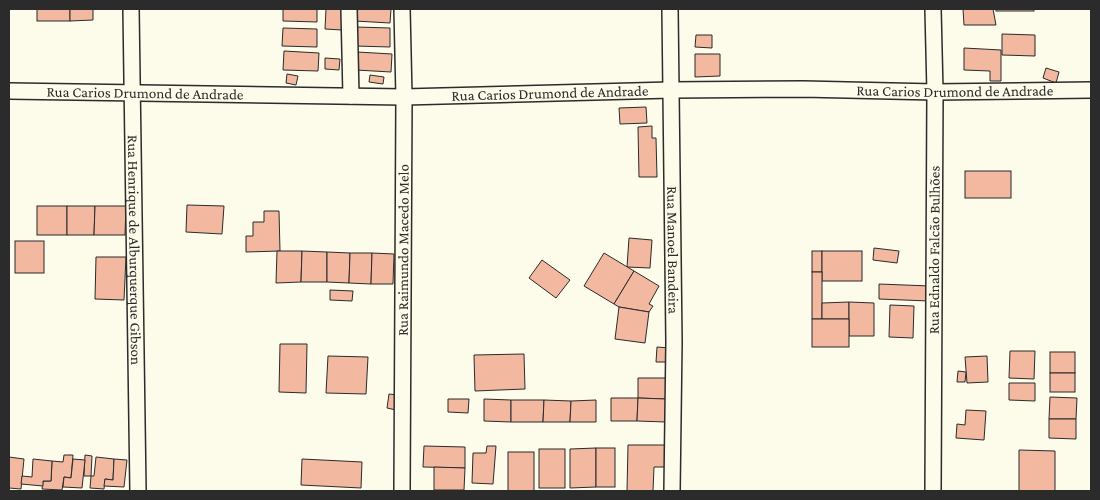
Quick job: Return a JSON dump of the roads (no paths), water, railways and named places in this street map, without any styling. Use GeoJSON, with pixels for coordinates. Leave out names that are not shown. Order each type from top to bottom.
{"type":"FeatureCollection","features":[{"type":"Feature","properties":{"kind":"street","name":"Rua Henrique de Alburquerque Gibson"},"geometry":{"type":"LineString","coordinates":[[132,9],[138,491]]}},
{"type":"Feature","properties":{"kind":"street"},"geometry":{"type":"LineString","coordinates":[[349,9],[351,96]]}},
{"type":"Feature","properties":{"kind":"street","name":"Rua Raimundo Macedo Melo"},"geometry":{"type":"LineString","coordinates":[[402,9],[404,97],[402,491]]}},
{"type":"Feature","properties":{"kind":"street","name":"Rua Manoel Bandeira"},"geometry":{"type":"LineString","coordinates":[[670,9],[674,332],[672,491]]}},
{"type":"Feature","properties":{"kind":"street","name":"Rua Ednaldo Falcão Bulhões"},"geometry":{"type":"LineString","coordinates":[[933,491],[934,9]]}},
{"type":"Feature","properties":{"kind":"street","name":"Rua Carios Drumond de Andrade"},"geometry":{"type":"LineString","coordinates":[[9,91],[404,97],[671,90],[803,89],[935,92],[1091,90]]}}]}
